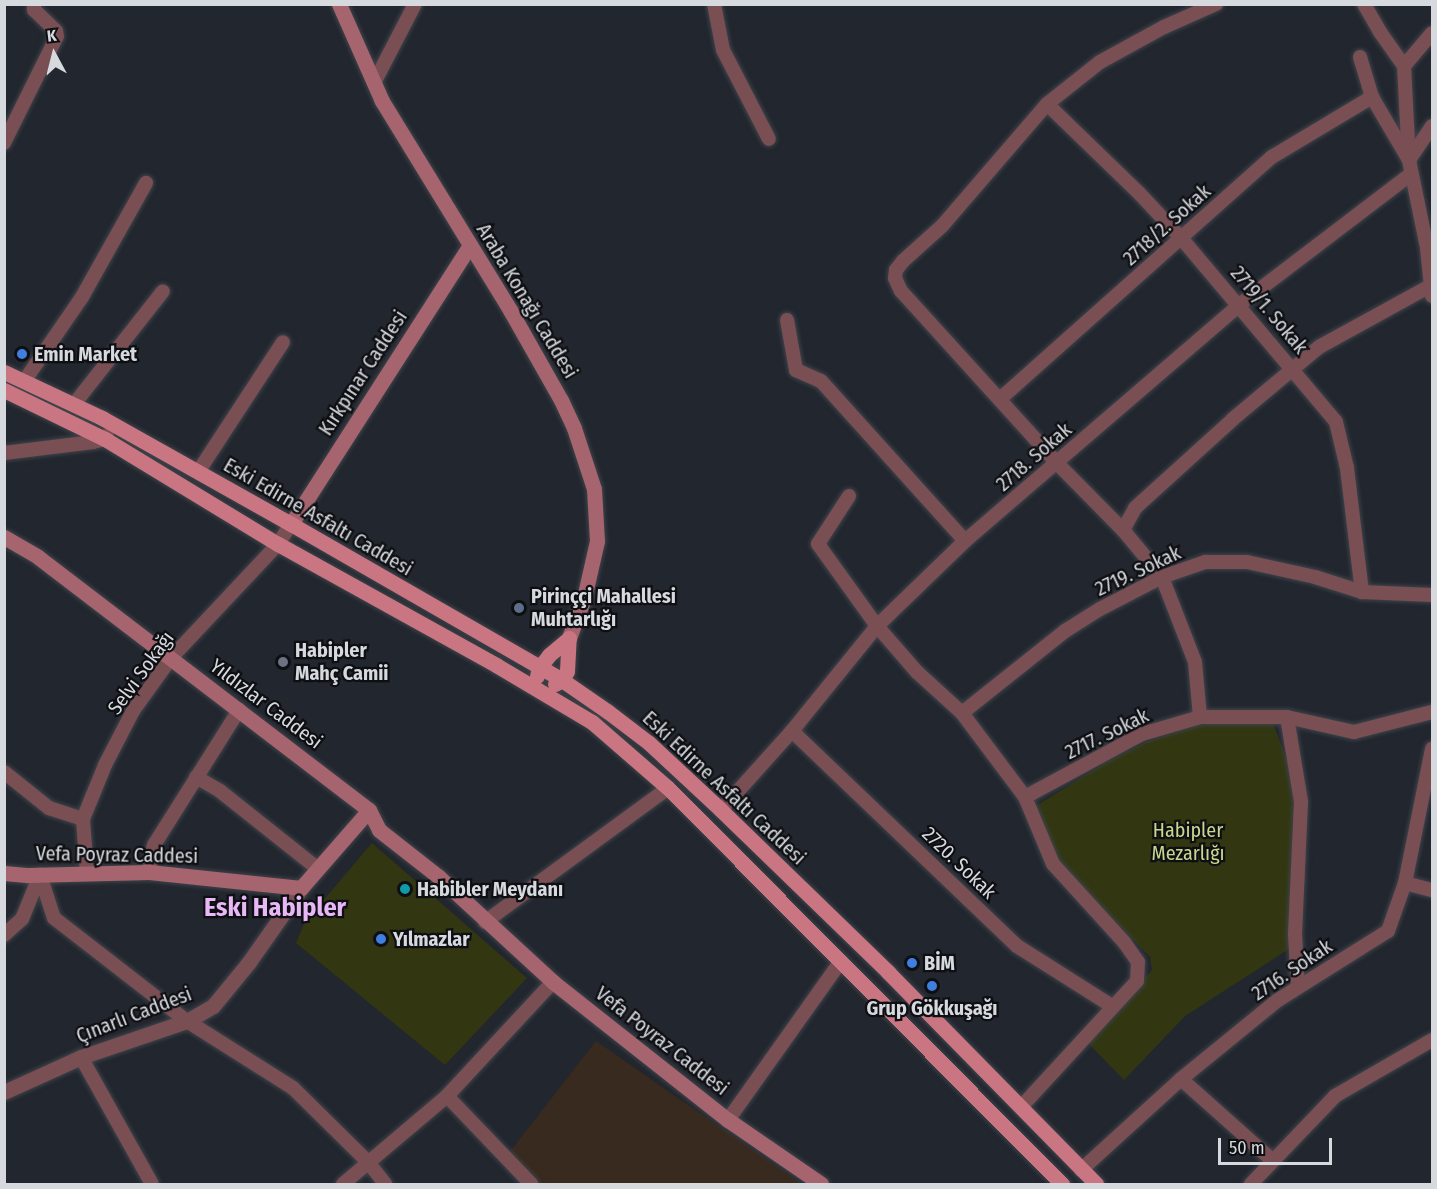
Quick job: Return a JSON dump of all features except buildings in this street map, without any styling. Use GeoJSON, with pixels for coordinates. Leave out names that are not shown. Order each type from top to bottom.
{"type":"FeatureCollection","features":[{"type":"Feature","properties":{"kind":"main road","name":"Araba Konağı Caddesi"},"geometry":{"type":"LineString","coordinates":[[339,4],[382,101],[470,245],[561,400],[574,428],[594,489],[597,541],[584,598],[569,638]]}},
{"type":"Feature","properties":{"kind":"main road","name":"Kırkpınar Caddesi"},"geometry":{"type":"LineString","coordinates":[[291,524],[470,245]]}},
{"type":"Feature","properties":{"kind":"main road","name":"Eski Edirne Asfaltı Caddesi"},"geometry":{"type":"LineString","coordinates":[[4,372],[114,424],[291,524],[562,680],[649,743],[721,810],[1022,1106],[1096,1185]]}},
{"type":"Feature","properties":{"kind":"main road","name":"Eski Edirne Asfaltı Caddesi"},"geometry":{"type":"LineString","coordinates":[[4,390],[38,404],[105,439],[278,544],[478,655],[488,657],[539,687],[591,722],[668,788],[1062,1185]]}},
{"type":"Feature","properties":{"kind":"main road","name":"Yıldızlar Caddesi"},"geometry":{"type":"LineString","coordinates":[[4,537],[38,557],[369,810],[379,830],[439,877],[485,922]]}},
{"type":"Feature","properties":{"kind":"main road"},"geometry":{"type":"LineString","coordinates":[[569,638],[569,660],[562,680],[552,685],[539,687],[539,668],[549,654],[569,638]]}},
{"type":"Feature","properties":{"kind":"main road","name":"Çınarlı Caddesi"},"geometry":{"type":"LineString","coordinates":[[301,888],[369,810]]}},
{"type":"Feature","properties":{"kind":"main road","name":"Vefa Poyraz Caddesi"},"geometry":{"type":"LineString","coordinates":[[4,873],[40,875],[149,872],[301,888]]}},
{"type":"Feature","properties":{"kind":"main road","name":"Vefa Poyraz Caddesi"},"geometry":{"type":"LineString","coordinates":[[485,922],[553,982],[728,1120],[820,1185]]}},
{"type":"Feature","properties":{"kind":"street"},"geometry":{"type":"LineString","coordinates":[[4,143],[57,36],[56,31],[34,10],[34,4]]}},
{"type":"Feature","properties":{"kind":"street"},"geometry":{"type":"LineString","coordinates":[[374,83],[415,4]]}},
{"type":"Feature","properties":{"kind":"street"},"geometry":{"type":"LineString","coordinates":[[714,4],[723,51],[769,139]]}},
{"type":"Feature","properties":{"kind":"street"},"geometry":{"type":"LineString","coordinates":[[1200,717],[1195,662],[1162,577],[1123,530],[1057,463],[901,291],[895,278],[896,270],[942,226],[1047,105],[1100,62],[1164,27],[1216,4]]}},
{"type":"Feature","properties":{"kind":"street"},"geometry":{"type":"LineString","coordinates":[[1123,530],[1135,508],[1319,347],[1432,288],[1427,248],[1409,160],[1404,66],[1380,32],[1365,4]]}},
{"type":"Feature","properties":{"kind":"street"},"geometry":{"type":"LineString","coordinates":[[1404,66],[1432,33]]}},
{"type":"Feature","properties":{"kind":"street"},"geometry":{"type":"LineString","coordinates":[[1360,57],[1372,97],[1409,160]]}},
{"type":"Feature","properties":{"kind":"street","name":"2718/2. Sokak"},"geometry":{"type":"LineString","coordinates":[[1000,399],[1182,239],[1272,156],[1372,97]]}},
{"type":"Feature","properties":{"kind":"street","name":"2719/1. Sokak"},"geometry":{"type":"LineString","coordinates":[[1047,105],[1139,193],[1182,239],[1336,422],[1347,468],[1362,592]]}},
{"type":"Feature","properties":{"kind":"street"},"geometry":{"type":"LineString","coordinates":[[1409,160],[1432,126]]}},
{"type":"Feature","properties":{"kind":"street","name":"2718. Sokak"},"geometry":{"type":"LineString","coordinates":[[721,810],[792,731],[877,626],[965,541],[1239,305],[1411,174]]}},
{"type":"Feature","properties":{"kind":"street"},"geometry":{"type":"LineString","coordinates":[[26,381],[82,297],[146,183]]}},
{"type":"Feature","properties":{"kind":"street"},"geometry":{"type":"LineString","coordinates":[[75,404],[163,291]]}},
{"type":"Feature","properties":{"kind":"street"},"geometry":{"type":"LineString","coordinates":[[787,320],[796,370],[821,381],[965,541]]}},
{"type":"Feature","properties":{"kind":"street"},"geometry":{"type":"LineString","coordinates":[[198,472],[283,342]]}},
{"type":"Feature","properties":{"kind":"street"},"geometry":{"type":"LineString","coordinates":[[4,453],[105,439],[114,424]]}},
{"type":"Feature","properties":{"kind":"street"},"geometry":{"type":"LineString","coordinates":[[849,496],[818,544],[877,626],[917,672],[962,713],[1025,797],[1053,864],[1124,942],[1138,962],[1137,981],[1022,1106]]}},
{"type":"Feature","properties":{"kind":"street","name":"Selvi Sokağı"},"geometry":{"type":"LineString","coordinates":[[87,874],[83,819],[105,765],[134,711],[171,658],[278,544],[291,524]]}},
{"type":"Feature","properties":{"kind":"street","name":"2719. Sokak"},"geometry":{"type":"LineString","coordinates":[[962,713],[1065,631],[1100,609],[1162,577],[1205,562],[1247,562],[1315,577],[1362,592],[1432,595]]}},
{"type":"Feature","properties":{"kind":"street"},"geometry":{"type":"LineString","coordinates":[[149,872],[154,845],[239,710]]}},
{"type":"Feature","properties":{"kind":"street","name":"2717. Sokak"},"geometry":{"type":"LineString","coordinates":[[1025,797],[1142,734],[1200,717],[1287,717],[1354,732],[1432,712]]}},
{"type":"Feature","properties":{"kind":"street"},"geometry":{"type":"LineString","coordinates":[[1287,717],[1301,802],[1295,934],[1298,987]]}},
{"type":"Feature","properties":{"kind":"street","name":"2720. Sokak"},"geometry":{"type":"LineString","coordinates":[[792,731],[1017,945],[1112,1006]]}},
{"type":"Feature","properties":{"kind":"street","name":"2716. Sokak"},"geometry":{"type":"LineString","coordinates":[[1081,1170],[1181,1079],[1278,1000],[1388,931],[1405,883],[1432,749]]}},
{"type":"Feature","properties":{"kind":"street"},"geometry":{"type":"LineString","coordinates":[[4,772],[50,808],[83,819]]}},
{"type":"Feature","properties":{"kind":"street"},"geometry":{"type":"LineString","coordinates":[[196,777],[220,791],[318,869]]}},
{"type":"Feature","properties":{"kind":"street"},"geometry":{"type":"LineString","coordinates":[[485,922],[668,788]]}},
{"type":"Feature","properties":{"kind":"street"},"geometry":{"type":"LineString","coordinates":[[4,935],[22,919],[40,875]]}},
{"type":"Feature","properties":{"kind":"street"},"geometry":{"type":"LineString","coordinates":[[40,875],[54,918],[187,1021],[293,1088],[368,1162],[385,1185]]}},
{"type":"Feature","properties":{"kind":"street"},"geometry":{"type":"LineString","coordinates":[[1405,883],[1432,890]]}},
{"type":"Feature","properties":{"kind":"street","name":"Çınarlı Caddesi"},"geometry":{"type":"LineString","coordinates":[[4,1092],[81,1057],[187,1021],[213,1006],[249,962],[301,888]]}},
{"type":"Feature","properties":{"kind":"street"},"geometry":{"type":"LineString","coordinates":[[728,1120],[841,961]]}},
{"type":"Feature","properties":{"kind":"street"},"geometry":{"type":"LineString","coordinates":[[343,1185],[447,1096],[553,982]]}},
{"type":"Feature","properties":{"kind":"street"},"geometry":{"type":"LineString","coordinates":[[1251,1185],[1335,1096],[1432,1040]]}},
{"type":"Feature","properties":{"kind":"street"},"geometry":{"type":"LineString","coordinates":[[81,1057],[152,1185]]}},
{"type":"Feature","properties":{"kind":"street"},"geometry":{"type":"LineString","coordinates":[[1181,1079],[1273,1161]]}},
{"type":"Feature","properties":{"kind":"street"},"geometry":{"type":"LineString","coordinates":[[447,1096],[531,1185]]}},
{"type":"Feature","properties":{"kind":"shaded area"},"geometry":{"type":"Polygon","coordinates":[[[596,1041],[802,1184],[539,1184],[508,1154],[596,1041]]]}},
{"type":"Feature","properties":{"kind":"green space","name":"Habipler Mezarlığı"},"geometry":{"type":"Polygon","coordinates":[[[1273,723],[1297,787],[1292,947],[1185,1016],[1124,1080],[1087,1042],[1152,970],[1150,957],[1059,864],[1033,808],[1103,764],[1146,742],[1201,724],[1273,723]]]}},
{"type":"Feature","properties":{"kind":"green space"},"geometry":{"type":"Polygon","coordinates":[[[372,843],[527,978],[445,1065],[296,943],[305,922],[372,843]]]}},
{"type":"Feature","properties":{"kind":"place","name":"Emin Market"},"geometry":{"type":"Point","coordinates":[22,354]}},
{"type":"Feature","properties":{"kind":"place","name":"Pirinççi Mahallesi Muhtarlığı"},"geometry":{"type":"Point","coordinates":[519,608]}},
{"type":"Feature","properties":{"kind":"place","name":"Habipler Mahç Camii"},"geometry":{"type":"Point","coordinates":[283,662]}},
{"type":"Feature","properties":{"kind":"place","name":"Habibler Meydanı"},"geometry":{"type":"Point","coordinates":[405,889]}},
{"type":"Feature","properties":{"kind":"place","name":"Yılmazlar"},"geometry":{"type":"Point","coordinates":[381,939]}},
{"type":"Feature","properties":{"kind":"place","name":"BİM"},"geometry":{"type":"Point","coordinates":[912,963]}},
{"type":"Feature","properties":{"kind":"place","name":"Grup Gökkuşağı"},"geometry":{"type":"Point","coordinates":[932,986]}},
{"type":"Feature","properties":{"kind":"district","name":"Eski Habipler"},"geometry":{"type":"Point","coordinates":[275,908]}}]}
